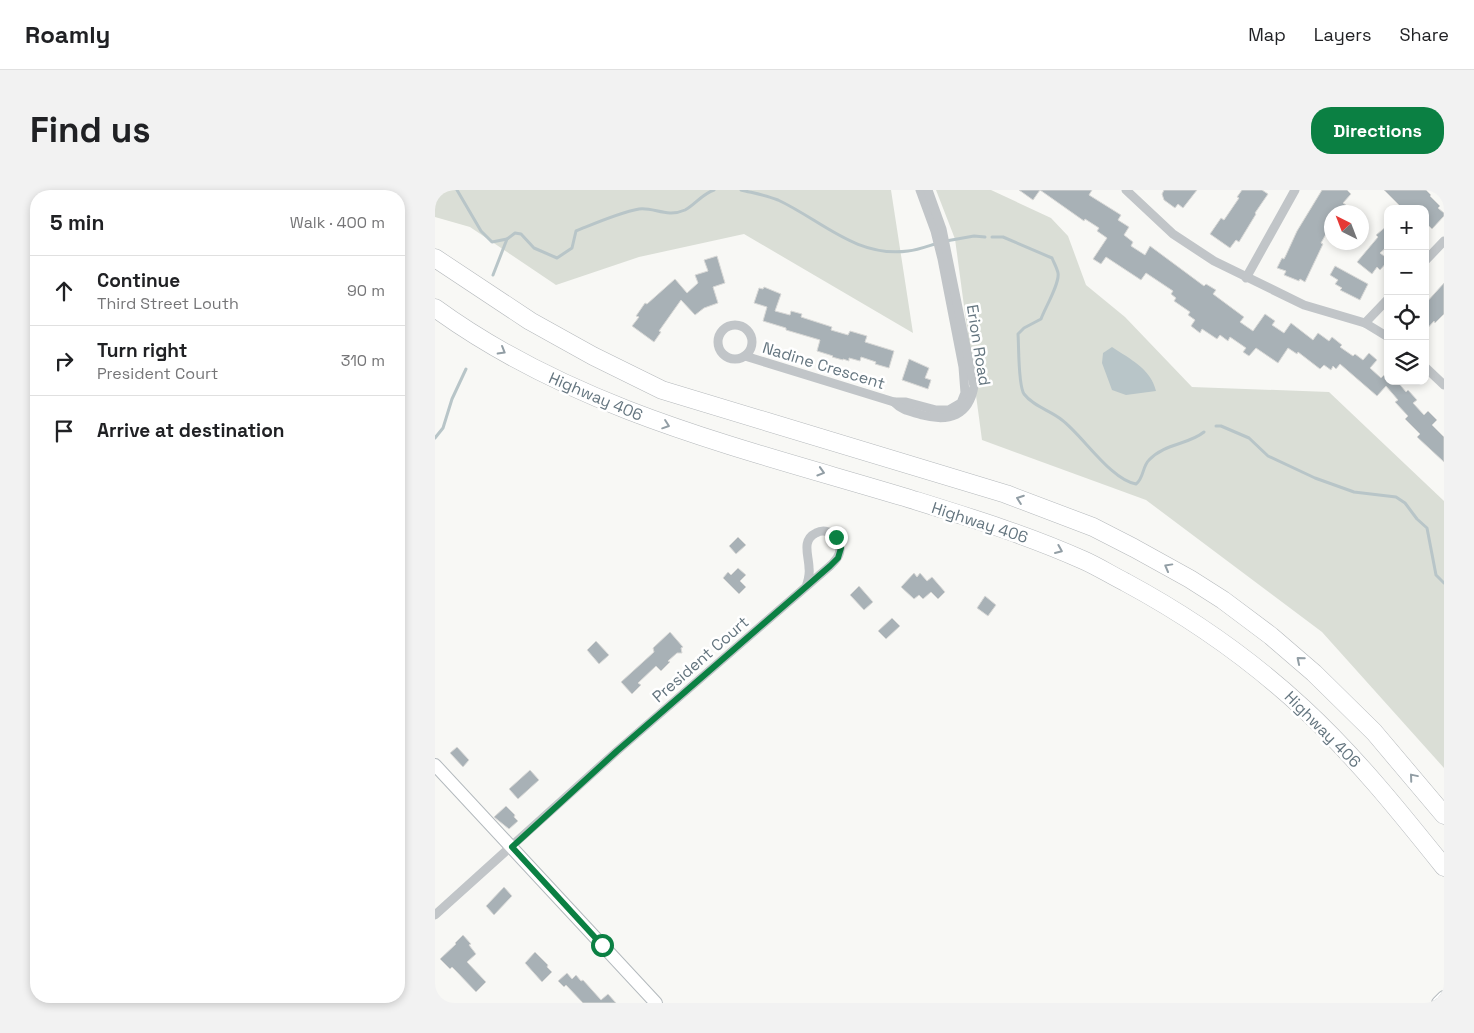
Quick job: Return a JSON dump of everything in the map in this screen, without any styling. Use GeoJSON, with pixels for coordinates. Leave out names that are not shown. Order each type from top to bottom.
{"type":"FeatureCollection","features":[{"type":"Feature","properties":{"kind":"highway","name":"Highway 406"},"geometry":{"type":"LineString","coordinates":[[435,258],[530,321],[593,356],[663,390],[1006,494],[1093,527],[1134,548],[1223,600],[1271,636],[1314,673],[1374,732],[1444,815]]}},
{"type":"Feature","properties":{"kind":"highway","name":"Highway 406"},"geometry":{"type":"LineString","coordinates":[[435,308],[460,326],[531,368],[608,404],[669,427],[973,518],[1030,538],[1085,561],[1158,600],[1208,631],[1252,664],[1304,709],[1359,765],[1444,867]]}},
{"type":"Feature","properties":{"kind":"street","name":"Erion Road"},"geometry":{"type":"LineString","coordinates":[[920,190],[938,230]]}},
{"type":"Feature","properties":{"kind":"street","name":"Erion Road"},"geometry":{"type":"LineString","coordinates":[[893,402],[902,409],[934,418],[945,418],[954,416],[964,410],[972,397],[974,386],[928,190]]}},
{"type":"Feature","properties":{"kind":"street"},"geometry":{"type":"LineString","coordinates":[[1245,278],[1295,190]]}},
{"type":"Feature","properties":{"kind":"street"},"geometry":{"type":"LineString","coordinates":[[1130,192],[1173,234],[1214,261],[1245,278],[1304,305],[1365,323],[1384,335]]}},
{"type":"Feature","properties":{"kind":"street"},"geometry":{"type":"LineString","coordinates":[[1429,256],[1444,241]]}},
{"type":"Feature","properties":{"kind":"street"},"geometry":{"type":"LineString","coordinates":[[1365,323],[1384,303]]}},
{"type":"Feature","properties":{"kind":"street","name":"Nadine Crescent"},"geometry":{"type":"LineString","coordinates":[[745,356],[893,402]]}},
{"type":"Feature","properties":{"kind":"street"},"geometry":{"type":"LineString","coordinates":[[1429,371],[1444,385]]}},
{"type":"Feature","properties":{"kind":"street","name":"President Court"},"geometry":{"type":"LineString","coordinates":[[435,915],[603,764],[805,587],[838,558],[841,548],[840,544],[830,533],[818,532],[807,541],[809,573],[805,587]]}},
{"type":"Feature","properties":{"kind":"street"},"geometry":{"type":"LineString","coordinates":[[435,765],[656,1003]]}},
{"type":"Feature","properties":{"kind":"street"},"geometry":{"type":"LineString","coordinates":[[1438,1003],[1444,996]]}},
{"type":"Feature","properties":{"kind":"shaded area"},"geometry":{"type":"Polygon","coordinates":[[[435,190],[891,190],[913,333],[744,234],[639,257],[556,285],[470,227],[435,217],[435,190]]]}},
{"type":"Feature","properties":{"kind":"shaded area"},"geometry":{"type":"Polygon","coordinates":[[[936,190],[991,190],[1051,218],[1068,236],[1086,285],[1125,317],[1192,387],[1329,392],[1444,501],[1444,768],[1322,632],[1146,500],[982,440],[955,239],[936,190]]]}},
{"type":"Feature","properties":{"kind":"shaded area"},"geometry":{"type":"Polygon","coordinates":[[[1112,347],[1133,360],[1145,371],[1156,391],[1126,395],[1112,390],[1102,363],[1103,353],[1112,347]]]}},
{"type":"Feature","properties":{"kind":"building"},"geometry":{"type":"Polygon","coordinates":[[[1019,190],[1040,190],[1033,200],[1019,190]]]}},
{"type":"Feature","properties":{"kind":"building"},"geometry":{"type":"Polygon","coordinates":[[[1040,190],[1092,190],[1089,195],[1121,215],[1118,220],[1129,227],[1124,235],[1133,242],[1131,246],[1145,255],[1150,246],[1204,286],[1206,284],[1216,290],[1213,294],[1244,317],[1240,322],[1253,331],[1265,314],[1275,321],[1272,325],[1284,333],[1291,323],[1313,340],[1318,333],[1329,341],[1332,337],[1342,345],[1340,347],[1363,360],[1369,353],[1377,360],[1370,368],[1381,378],[1384,375],[1384,385],[1400,385],[1406,392],[1408,390],[1417,400],[1413,403],[1424,415],[1428,411],[1437,420],[1432,425],[1444,437],[1444,462],[1417,437],[1420,434],[1405,419],[1408,416],[1395,402],[1398,400],[1386,386],[1377,396],[1340,364],[1336,369],[1333,366],[1331,370],[1324,365],[1320,369],[1298,352],[1297,354],[1288,348],[1278,363],[1256,348],[1249,356],[1243,352],[1246,348],[1230,337],[1228,341],[1220,335],[1217,339],[1202,329],[1200,333],[1191,326],[1195,320],[1188,315],[1190,312],[1174,301],[1176,298],[1171,294],[1173,291],[1146,273],[1141,280],[1106,257],[1101,264],[1093,259],[1107,238],[1097,231],[1099,228],[1085,219],[1084,221],[1040,190]]]}},
{"type":"Feature","properties":{"kind":"building"},"geometry":{"type":"Polygon","coordinates":[[[1164,190],[1197,190],[1183,208],[1178,204],[1175,208],[1164,200],[1162,194],[1164,190]]]}},
{"type":"Feature","properties":{"kind":"building"},"geometry":{"type":"Polygon","coordinates":[[[1242,190],[1262,190],[1268,194],[1239,242],[1236,240],[1230,248],[1210,234],[1221,218],[1224,220],[1239,198],[1237,197],[1242,190]]]}},
{"type":"Feature","properties":{"kind":"building"},"geometry":{"type":"Polygon","coordinates":[[[1322,190],[1347,190],[1351,194],[1343,203],[1346,205],[1324,205],[1324,238],[1321,243],[1323,244],[1305,282],[1284,275],[1286,271],[1277,268],[1282,258],[1284,259],[1297,231],[1322,190]]]}},
{"type":"Feature","properties":{"kind":"building"},"geometry":{"type":"Polygon","coordinates":[[[1384,190],[1426,190],[1440,206],[1438,208],[1444,213],[1444,216],[1432,229],[1429,226],[1429,205],[1399,205],[1384,190]]]}},
{"type":"Feature","properties":{"kind":"building"},"geometry":{"type":"Polygon","coordinates":[[[1384,228],[1384,250],[1380,253],[1384,256],[1384,266],[1380,270],[1377,267],[1372,274],[1357,262],[1369,250],[1378,237],[1376,235],[1384,228]]]}},
{"type":"Feature","properties":{"kind":"building"},"geometry":{"type":"Polygon","coordinates":[[[717,256],[725,283],[713,287],[718,303],[704,308],[695,315],[681,300],[659,331],[661,332],[654,342],[632,326],[639,317],[636,316],[645,303],[647,304],[675,279],[687,293],[698,283],[695,275],[708,271],[704,260],[717,256]]]}},
{"type":"Feature","properties":{"kind":"building"},"geometry":{"type":"Polygon","coordinates":[[[1335,266],[1368,284],[1360,300],[1340,290],[1342,288],[1335,284],[1338,280],[1330,275],[1335,266]]]}},
{"type":"Feature","properties":{"kind":"building"},"geometry":{"type":"Polygon","coordinates":[[[1444,283],[1444,314],[1429,327],[1429,300],[1444,283]]]}},
{"type":"Feature","properties":{"kind":"building"},"geometry":{"type":"Polygon","coordinates":[[[764,287],[781,294],[775,311],[790,315],[791,311],[802,314],[801,317],[832,327],[831,330],[848,335],[850,331],[867,336],[865,342],[894,351],[889,368],[861,357],[860,361],[849,358],[849,361],[832,357],[817,351],[820,340],[763,321],[767,307],[754,303],[759,288],[763,289],[764,287]]]}},
{"type":"Feature","properties":{"kind":"building"},"geometry":{"type":"Polygon","coordinates":[[[909,359],[929,368],[925,378],[931,380],[928,389],[902,380],[909,359]]]}},
{"type":"Feature","properties":{"kind":"building"},"geometry":{"type":"Polygon","coordinates":[[[738,537],[746,545],[736,554],[729,546],[738,537]]]}},
{"type":"Feature","properties":{"kind":"building"},"geometry":{"type":"Polygon","coordinates":[[[738,568],[746,575],[740,581],[746,587],[739,594],[723,578],[728,572],[731,575],[738,568]]]}},
{"type":"Feature","properties":{"kind":"building"},"geometry":{"type":"Polygon","coordinates":[[[914,573],[917,577],[920,573],[927,581],[932,577],[945,592],[938,599],[931,592],[923,599],[919,595],[914,599],[901,587],[914,573]]]}},
{"type":"Feature","properties":{"kind":"building"},"geometry":{"type":"Polygon","coordinates":[[[859,586],[873,602],[864,610],[850,595],[859,586]]]}},
{"type":"Feature","properties":{"kind":"building"},"geometry":{"type":"Polygon","coordinates":[[[985,596],[996,605],[988,616],[977,608],[985,596]]]}},
{"type":"Feature","properties":{"kind":"building"},"geometry":{"type":"Polygon","coordinates":[[[892,618],[900,626],[886,639],[878,631],[892,618]]]}},
{"type":"Feature","properties":{"kind":"building"},"geometry":{"type":"Polygon","coordinates":[[[670,632],[683,647],[681,648],[682,653],[677,653],[661,671],[656,666],[638,683],[641,685],[632,694],[621,682],[654,652],[653,648],[670,632]]]}},
{"type":"Feature","properties":{"kind":"building"},"geometry":{"type":"Polygon","coordinates":[[[596,641],[609,655],[599,664],[587,650],[596,641]]]}},
{"type":"Feature","properties":{"kind":"building"},"geometry":{"type":"Polygon","coordinates":[[[457,747],[469,760],[463,767],[450,753],[457,747]]]}},
{"type":"Feature","properties":{"kind":"building"},"geometry":{"type":"Polygon","coordinates":[[[530,770],[539,780],[518,799],[509,789],[530,770]]]}},
{"type":"Feature","properties":{"kind":"building"},"geometry":{"type":"Polygon","coordinates":[[[506,806],[518,821],[509,829],[494,817],[506,806]]]}},
{"type":"Feature","properties":{"kind":"building"},"geometry":{"type":"Polygon","coordinates":[[[504,887],[512,896],[494,915],[486,906],[504,887]]]}},
{"type":"Feature","properties":{"kind":"building"},"geometry":{"type":"Polygon","coordinates":[[[463,935],[471,944],[469,945],[476,954],[467,962],[486,982],[476,992],[452,967],[450,969],[440,959],[463,935]]]}},
{"type":"Feature","properties":{"kind":"building"},"geometry":{"type":"Polygon","coordinates":[[[535,952],[552,972],[542,982],[525,963],[535,952]]]}},
{"type":"Feature","properties":{"kind":"building"},"geometry":{"type":"Polygon","coordinates":[[[567,973],[572,979],[576,975],[581,981],[583,980],[601,1000],[608,994],[616,1003],[583,1003],[566,985],[564,987],[558,981],[567,973]]]}},
{"type":"Feature","properties":{"kind":"waterway"},"geometry":{"type":"LineString","coordinates":[[457,190],[481,231],[492,242],[507,239],[515,233],[521,234],[534,248],[557,258],[572,248],[576,231],[639,209],[650,209],[666,213],[685,210],[714,190]]}},
{"type":"Feature","properties":{"kind":"waterway"},"geometry":{"type":"LineString","coordinates":[[741,190],[778,200],[840,236],[872,249],[889,252],[908,251],[938,243]]}},
{"type":"Feature","properties":{"kind":"waterway"},"geometry":{"type":"LineString","coordinates":[[946,241],[974,236],[985,237]]}},
{"type":"Feature","properties":{"kind":"waterway"},"geometry":{"type":"LineString","coordinates":[[992,237],[1003,237],[1052,258],[1058,273],[1055,289],[1041,319],[1024,328],[1018,334],[1021,383],[1024,394],[1028,398],[1062,420],[1117,475],[1136,484],[1139,482],[1147,463],[1155,454],[1204,432]]}},
{"type":"Feature","properties":{"kind":"waterway"},"geometry":{"type":"LineString","coordinates":[[493,275],[507,239]]}},
{"type":"Feature","properties":{"kind":"waterway"},"geometry":{"type":"LineString","coordinates":[[435,438],[443,428],[452,399],[466,369]]}},
{"type":"Feature","properties":{"kind":"waterway"},"geometry":{"type":"LineString","coordinates":[[1216,426],[1221,426],[1249,438],[1268,456],[1315,478],[1354,492],[1396,497],[1405,503],[1417,519],[1427,528],[1436,575],[1444,583]]}},
{"type":"Feature","properties":{"kind":"route"},"geometry":{"type":"LineString","coordinates":[[602,945],[512,847],[617,751],[830,566],[838,558],[841,548],[836,537]]}}]}
